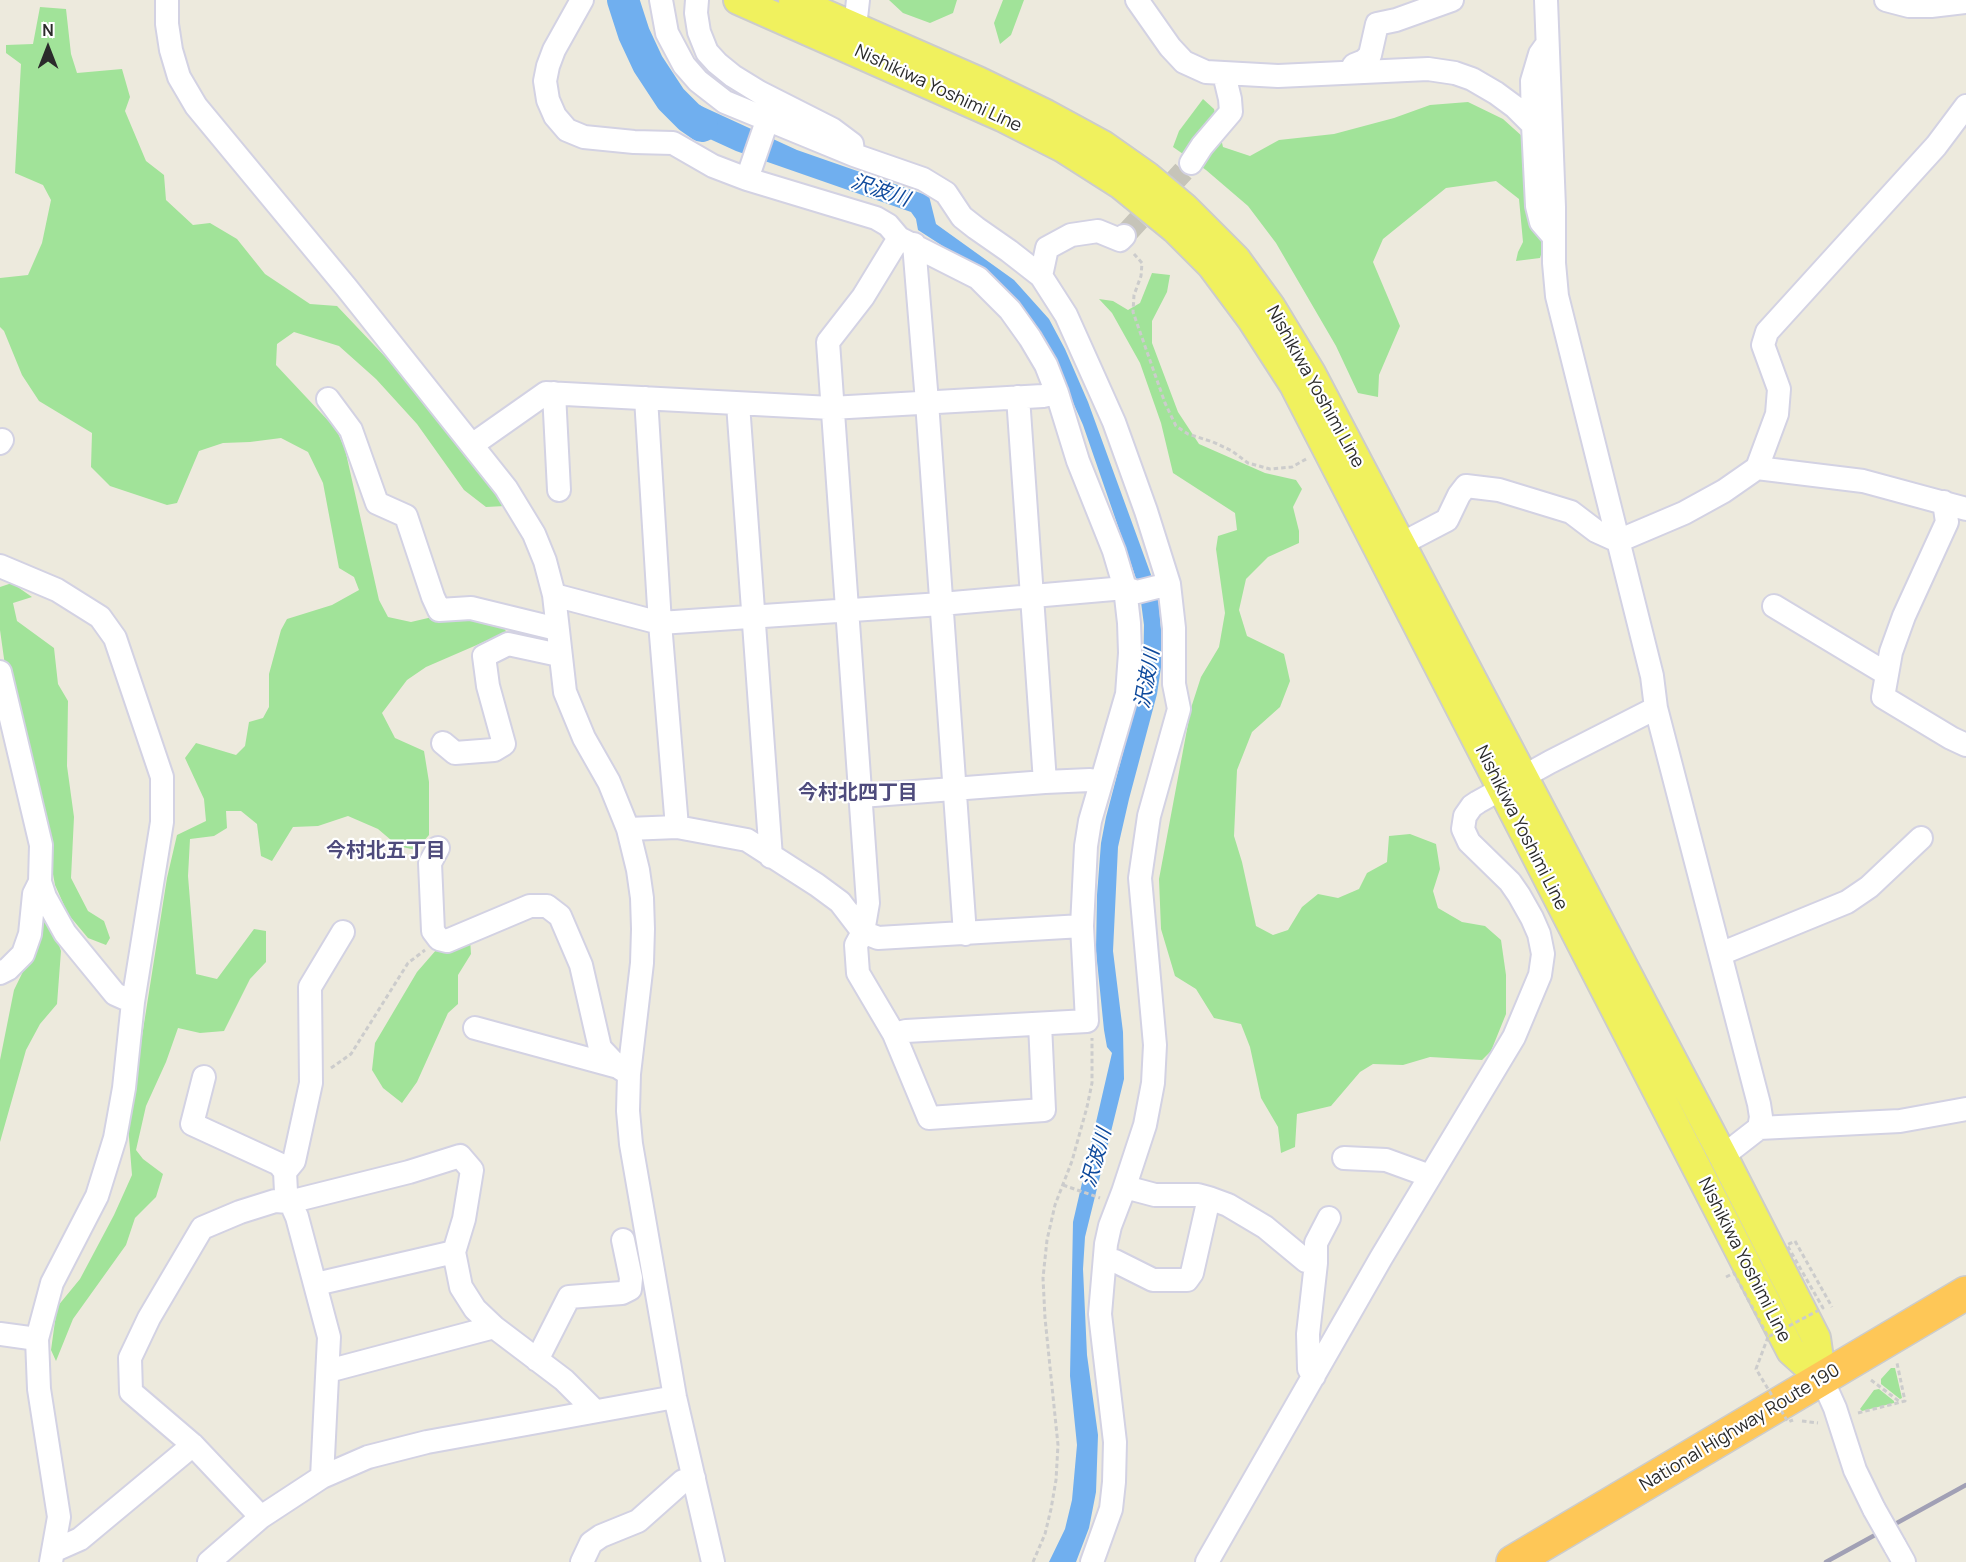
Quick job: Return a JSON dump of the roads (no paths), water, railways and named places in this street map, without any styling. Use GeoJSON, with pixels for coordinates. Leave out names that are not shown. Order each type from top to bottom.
{"type":"FeatureCollection","features":[{"type":"Feature","properties":{"kind":"highway","name":"National Highway Route 190"},"geometry":{"type":"LineString","coordinates":[[1514,1562],[1966,1293]]}},
{"type":"Feature","properties":{"kind":"main road","name":"Nishikiwa Yoshimi Line"},"geometry":{"type":"LineString","coordinates":[[738,0],[1002,117],[1062,148],[1121,185],[1175,229],[1211,265],[1252,320],[1294,385],[1326,448],[1723,1156],[1816,1338],[1822,1379]]}},
{"type":"Feature","properties":{"kind":"main road","name":"Nishikiwa Yoshimi Line"},"geometry":{"type":"LineString","coordinates":[[793,0],[857,14],[978,81],[1103,145],[1147,176],[1185,208],[1236,259],[1271,307],[1311,373],[1401,544],[1513,783],[1791,1351],[1822,1379]]}},
{"type":"Feature","properties":{"kind":"street"},"geometry":{"type":"LineString","coordinates":[[163,0],[171,50],[179,77],[196,106],[346,286],[506,488],[534,534],[545,561],[554,595],[565,692],[584,738],[609,782],[628,829],[638,870],[642,898],[642,963],[623,1070],[631,1144],[675,1397],[713,1562]]}},
{"type":"Feature","properties":{"kind":"street"},"geometry":{"type":"LineString","coordinates":[[582,0],[554,50],[545,81],[548,100],[555,116],[567,130],[584,137],[673,143],[713,166],[876,218],[907,241],[978,278],[1010,310],[1046,365],[1078,461],[1131,590],[1127,694],[1090,821],[1088,838],[1082,926],[1087,1021],[906,1031],[894,1034]]}},
{"type":"Feature","properties":{"kind":"street"},"geometry":{"type":"LineString","coordinates":[[661,0],[668,33],[684,65],[698,81],[725,102],[766,124],[923,179],[946,193],[962,217],[1041,276],[1066,315],[1114,422],[1146,512],[1166,585],[1174,628],[1174,684],[1179,709],[1149,816],[1140,878],[1155,1045],[1153,1083],[1144,1125],[1110,1226],[1105,1260],[1100,1314],[1115,1442],[1111,1509],[1100,1558]]}},
{"type":"Feature","properties":{"kind":"street"},"geometry":{"type":"LineString","coordinates":[[697,0],[696,13],[699,32],[707,52],[717,63],[759,92],[832,129],[852,144],[854,155]]}},
{"type":"Feature","properties":{"kind":"street"},"geometry":{"type":"LineString","coordinates":[[1137,0],[1170,47],[1184,62],[1206,72],[1278,76],[1428,69],[1455,73],[1472,79],[1496,93],[1515,107],[1533,125]]}},
{"type":"Feature","properties":{"kind":"street"},"geometry":{"type":"LineString","coordinates":[[1350,72],[1354,65],[1370,56],[1377,24],[1396,20],[1452,0]]}},
{"type":"Feature","properties":{"kind":"street"},"geometry":{"type":"LineString","coordinates":[[1546,0],[1557,296],[1652,675],[1656,708],[1665,735],[1759,1104],[1760,1128]]}},
{"type":"Feature","properties":{"kind":"street"},"geometry":{"type":"LineString","coordinates":[[1886,0],[1909,6],[1966,2]]}},
{"type":"Feature","properties":{"kind":"street"},"geometry":{"type":"LineString","coordinates":[[1549,41],[1540,54],[1532,81],[1533,125],[1537,207],[1541,222],[1554,238]]}},
{"type":"Feature","properties":{"kind":"street"},"geometry":{"type":"LineString","coordinates":[[1191,163],[1202,146],[1231,112],[1224,74]]}},
{"type":"Feature","properties":{"kind":"street"},"geometry":{"type":"LineString","coordinates":[[1401,544],[1447,520],[1466,486],[1499,490],[1571,512],[1596,531],[1618,541],[1684,513],[1724,491],[1757,468],[1777,414],[1779,389],[1763,345],[1767,332],[1936,146],[1966,106]]}},
{"type":"Feature","properties":{"kind":"street"},"geometry":{"type":"LineString","coordinates":[[748,176],[766,124]]}},
{"type":"Feature","properties":{"kind":"street"},"geometry":{"type":"LineString","coordinates":[[1041,276],[1047,248],[1071,235],[1098,231],[1122,238]]}},
{"type":"Feature","properties":{"kind":"street"},"geometry":{"type":"LineString","coordinates":[[907,241],[927,402],[965,934]]}},
{"type":"Feature","properties":{"kind":"street"},"geometry":{"type":"LineString","coordinates":[[907,241],[828,342],[868,903],[863,932],[856,945],[858,974],[894,1034],[928,1118],[1044,1110],[1040,1024]]}},
{"type":"Feature","properties":{"kind":"street"},"geometry":{"type":"LineString","coordinates":[[472,445],[546,393],[831,408],[1043,396],[1057,393]]}},
{"type":"Feature","properties":{"kind":"street"},"geometry":{"type":"LineString","coordinates":[[554,393],[559,490]]}},
{"type":"Feature","properties":{"kind":"street"},"geometry":{"type":"LineString","coordinates":[[1018,397],[1045,782]]}},
{"type":"Feature","properties":{"kind":"street"},"geometry":{"type":"LineString","coordinates":[[646,398],[660,623],[677,827]]}},
{"type":"Feature","properties":{"kind":"street"},"geometry":{"type":"LineString","coordinates":[[328,399],[351,430],[377,503],[406,516],[439,610],[471,608],[557,629]]}},
{"type":"Feature","properties":{"kind":"street"},"geometry":{"type":"LineString","coordinates":[[738,404],[771,857]]}},
{"type":"Feature","properties":{"kind":"street"},"geometry":{"type":"LineString","coordinates":[[1757,468],[1863,481],[1966,509]]}},
{"type":"Feature","properties":{"kind":"street"},"geometry":{"type":"LineString","coordinates":[[1944,502],[1947,522],[1904,615],[1891,652],[1883,697],[1966,745]]}},
{"type":"Feature","properties":{"kind":"street"},"geometry":{"type":"LineString","coordinates":[[0,566],[57,590],[100,617],[115,638],[162,777],[162,822],[133,1002],[124,1088],[115,1138],[97,1196],[52,1283],[37,1339],[39,1389],[59,1517],[52,1557]]}},
{"type":"Feature","properties":{"kind":"street"},"geometry":{"type":"LineString","coordinates":[[554,595],[660,623],[1131,590],[1166,585]]}},
{"type":"Feature","properties":{"kind":"street"},"geometry":{"type":"LineString","coordinates":[[1774,606],[1887,674]]}},
{"type":"Feature","properties":{"kind":"street"},"geometry":{"type":"LineString","coordinates":[[443,743],[455,753],[494,750],[504,744],[488,686],[484,656],[508,644],[559,655]]}},
{"type":"Feature","properties":{"kind":"street"},"geometry":{"type":"LineString","coordinates":[[0,672],[5,711],[41,845],[40,882],[45,897],[65,933],[115,994],[133,1002]]}},
{"type":"Feature","properties":{"kind":"street"},"geometry":{"type":"LineString","coordinates":[[1207,1562],[1430,1176],[1514,1037],[1540,975],[1542,954],[1539,934],[1532,918],[1515,888],[1469,842],[1463,829],[1465,816],[1472,806],[1550,762],[1656,708]]}},
{"type":"Feature","properties":{"kind":"street"},"geometry":{"type":"LineString","coordinates":[[861,796],[1045,782],[1090,780],[1101,782]]}},
{"type":"Feature","properties":{"kind":"street"},"geometry":{"type":"LineString","coordinates":[[628,829],[677,827],[747,840],[840,902],[863,932],[878,938],[1082,926]]}},
{"type":"Feature","properties":{"kind":"street"},"geometry":{"type":"LineString","coordinates":[[1720,954],[1847,902],[1869,887],[1921,838]]}},
{"type":"Feature","properties":{"kind":"street"},"geometry":{"type":"LineString","coordinates":[[438,848],[430,863],[433,931],[439,939],[447,941],[530,906],[547,906],[560,916],[580,965],[600,1048],[623,1070]]}},
{"type":"Feature","properties":{"kind":"street"},"geometry":{"type":"LineString","coordinates":[[0,973],[8,969],[23,954],[30,934],[34,894],[40,882]]}},
{"type":"Feature","properties":{"kind":"street"},"geometry":{"type":"LineString","coordinates":[[285,1172],[294,1161],[311,1083],[310,987],[343,932]]}},
{"type":"Feature","properties":{"kind":"street"},"geometry":{"type":"LineString","coordinates":[[475,1028],[623,1070]]}},
{"type":"Feature","properties":{"kind":"street"},"geometry":{"type":"LineString","coordinates":[[204,1077],[192,1124],[279,1164],[285,1172],[285,1192],[297,1217],[329,1337],[322,1477]]}},
{"type":"Feature","properties":{"kind":"street"},"geometry":{"type":"LineString","coordinates":[[1723,1156],[1760,1128],[1900,1121],[1966,1108]]}},
{"type":"Feature","properties":{"kind":"street"},"geometry":{"type":"LineString","coordinates":[[261,1517],[193,1444],[131,1392],[130,1358],[149,1318],[202,1228],[275,1201],[289,1202],[409,1172],[460,1156],[472,1170],[464,1219],[454,1252],[461,1287],[475,1309],[494,1327],[564,1380],[595,1411]]}},
{"type":"Feature","properties":{"kind":"street"},"geometry":{"type":"LineString","coordinates":[[1344,1158],[1386,1160],[1430,1176]]}},
{"type":"Feature","properties":{"kind":"street"},"geometry":{"type":"LineString","coordinates":[[1125,1187],[1155,1194],[1198,1195],[1228,1205],[1265,1227],[1306,1261],[1316,1263]]}},
{"type":"Feature","properties":{"kind":"street"},"geometry":{"type":"LineString","coordinates":[[1105,1260],[1115,1261],[1153,1280],[1187,1280],[1192,1273],[1209,1198]]}},
{"type":"Feature","properties":{"kind":"street"},"geometry":{"type":"LineString","coordinates":[[1314,1376],[1309,1369],[1308,1334],[1316,1243],[1329,1218]]}},
{"type":"Feature","properties":{"kind":"street"},"geometry":{"type":"LineString","coordinates":[[537,1360],[569,1297],[622,1293],[630,1289],[631,1278],[623,1240]]}},
{"type":"Feature","properties":{"kind":"street"},"geometry":{"type":"LineString","coordinates":[[316,1284],[454,1252]]}},
{"type":"Feature","properties":{"kind":"street"},"geometry":{"type":"LineString","coordinates":[[328,1371],[494,1327]]}},
{"type":"Feature","properties":{"kind":"street"},"geometry":{"type":"LineString","coordinates":[[0,1334],[37,1339]]}},
{"type":"Feature","properties":{"kind":"street"},"geometry":{"type":"LineString","coordinates":[[1822,1379],[1835,1408],[1855,1470],[1899,1554]]}},
{"type":"Feature","properties":{"kind":"street"},"geometry":{"type":"LineString","coordinates":[[209,1562],[261,1517],[322,1477],[368,1457],[427,1442],[675,1397]]}},
{"type":"Feature","properties":{"kind":"street"},"geometry":{"type":"LineString","coordinates":[[52,1557],[80,1539],[193,1444]]}},
{"type":"Feature","properties":{"kind":"street"},"geometry":{"type":"LineString","coordinates":[[582,1562],[591,1543],[600,1536],[638,1521],[683,1481],[694,1478]]}},
{"type":"Feature","properties":{"kind":"water"},"geometry":{"type":"Polygon","coordinates":[[[671,99],[699,105],[797,150],[929,196],[936,224],[1014,280],[1049,319],[1065,349],[1088,402],[1158,594],[1163,654],[1157,694],[1118,847],[1113,951],[1123,1032],[1124,1079],[1085,1237],[1083,1269],[1087,1355],[1098,1435],[1096,1492],[1089,1528],[1076,1562],[1049,1562],[1065,1529],[1072,1500],[1077,1445],[1070,1376],[1073,1222],[1112,1053],[1107,1047],[1104,1030],[1096,951],[1097,895],[1101,843],[1106,817],[1143,677],[1144,625],[1139,587],[1083,425],[1036,326],[1011,296],[918,230],[916,219],[911,212],[736,151],[701,135],[671,99]]]}},
{"type":"Feature","properties":{"kind":"waterway","name":"沢波川"},"geometry":{"type":"LineString","coordinates":[[623,0],[634,34],[648,64],[671,99],[702,126]]}},
{"type":"Feature","properties":{"kind":"tunnel"},"geometry":{"type":"LineString","coordinates":[[1124,236],[1191,163]]}},
{"type":"Feature","properties":{"kind":"railway"},"geometry":{"type":"LineString","coordinates":[[1826,1562],[1966,1485]]}},
{"type":"Feature","properties":{"kind":"district","name":"今村北四丁目"},"geometry":{"type":"Point","coordinates":[858,793]}},
{"type":"Feature","properties":{"kind":"district","name":"今村北五丁目"},"geometry":{"type":"Point","coordinates":[386,851]}}]}
